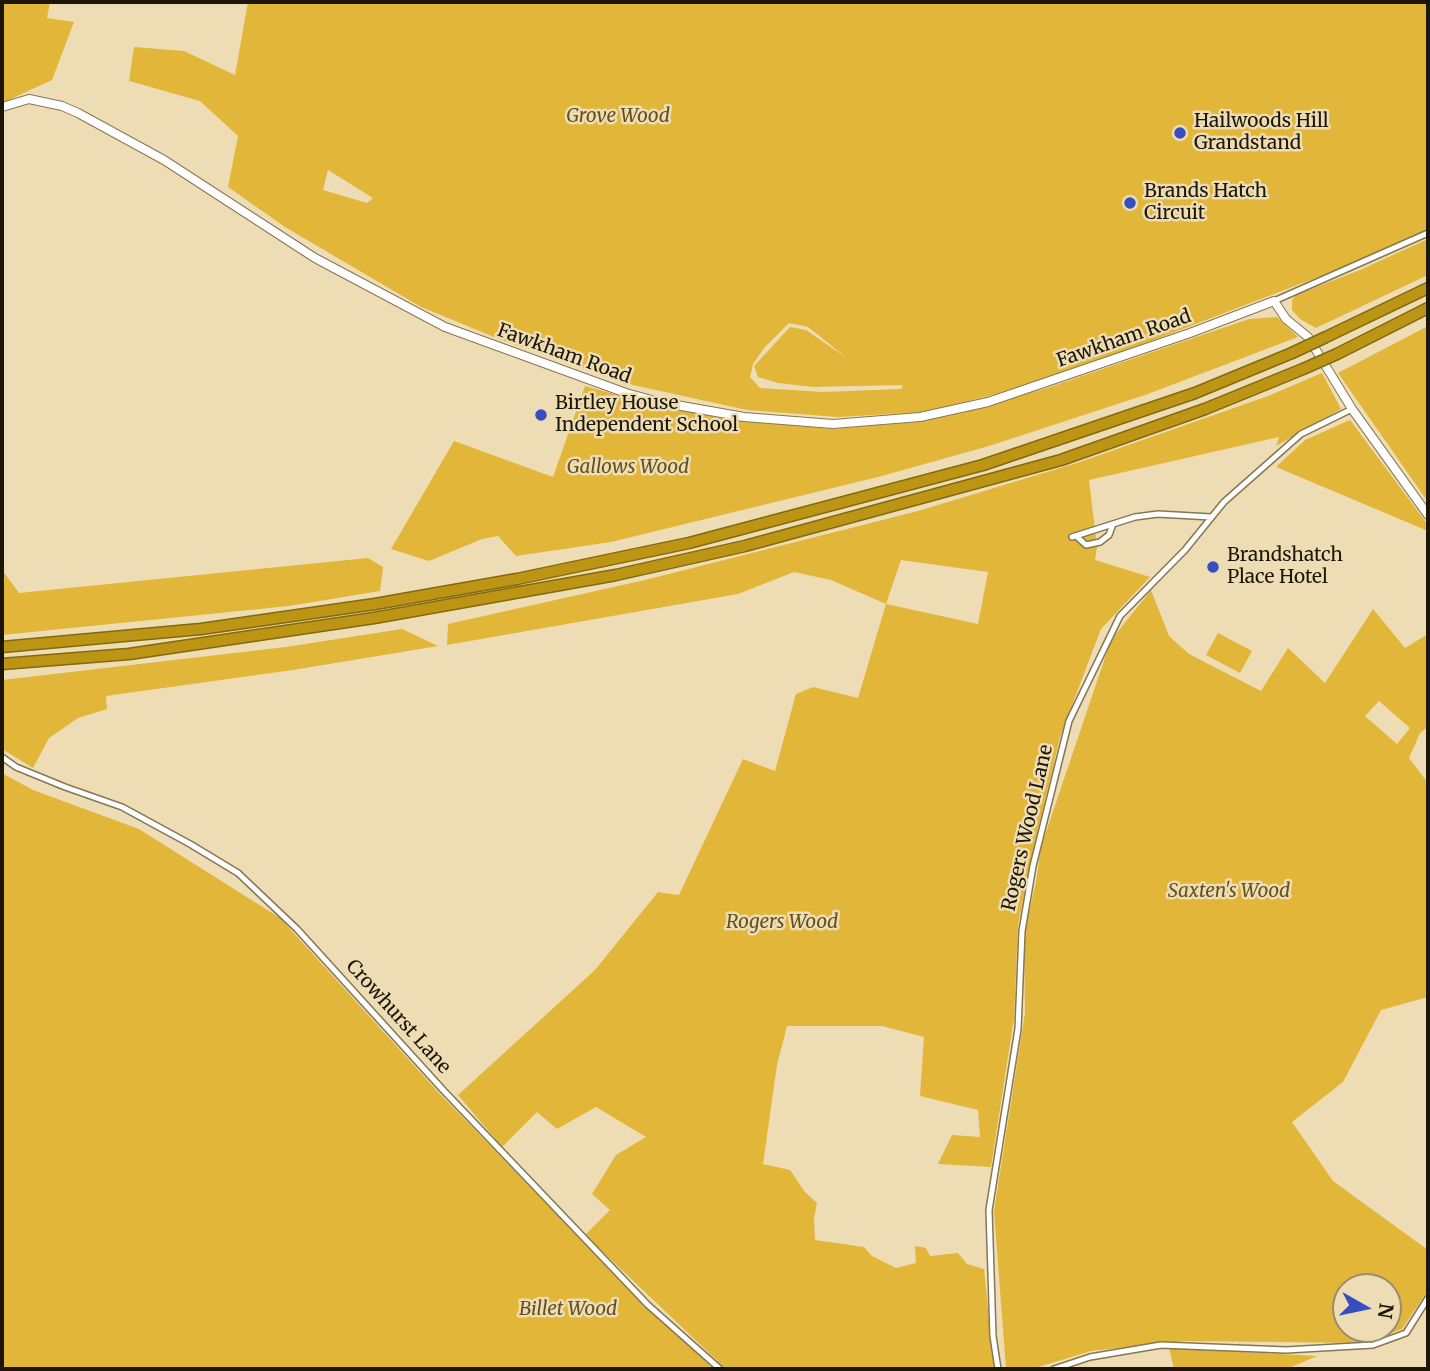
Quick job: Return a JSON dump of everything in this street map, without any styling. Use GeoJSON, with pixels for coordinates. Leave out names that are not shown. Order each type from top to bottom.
{"type":"FeatureCollection","features":[{"type":"Feature","properties":{"kind":"highway"},"geometry":{"type":"LineString","coordinates":[[2,647],[201,629],[375,604],[517,579],[689,543],[983,465],[1195,393],[1292,353],[1428,288]]}},
{"type":"Feature","properties":{"kind":"highway"},"geometry":{"type":"LineString","coordinates":[[2,664],[129,654],[374,618],[616,575],[745,546],[1061,460],[1206,409],[1303,369],[1428,308]]}},
{"type":"Feature","properties":{"kind":"street","name":"Fawkham Road"},"geometry":{"type":"LineString","coordinates":[[2,107],[29,99],[62,106],[78,113],[175,166],[314,258],[445,327],[626,393],[659,402],[744,416],[833,424],[920,417],[988,402],[1274,301]]}},
{"type":"Feature","properties":{"kind":"street"},"geometry":{"type":"LineString","coordinates":[[1428,233],[1274,301],[1286,319],[1308,337],[1352,409],[1428,515]]}},
{"type":"Feature","properties":{"kind":"street","name":"Rogers Wood Lane"},"geometry":{"type":"LineString","coordinates":[[998,1369],[993,1336],[989,1210],[1018,1030],[1021,932],[1034,863],[1069,721],[1120,616],[1185,550],[1224,502],[1301,434],[1352,409]]}},
{"type":"Feature","properties":{"kind":"street"},"geometry":{"type":"LineString","coordinates":[[1112,524],[1109,535],[1100,542],[1086,545],[1074,537],[1112,524],[1135,517],[1158,514],[1211,516]]}},
{"type":"Feature","properties":{"kind":"street"},"geometry":{"type":"LineString","coordinates":[[1193,516],[1198,532]]}},
{"type":"Feature","properties":{"kind":"street","name":"Crowhurst Lane"},"geometry":{"type":"LineString","coordinates":[[2,757],[16,766],[65,787],[122,807],[237,873],[297,929],[444,1091],[648,1305],[720,1369]]}},
{"type":"Feature","properties":{"kind":"street"},"geometry":{"type":"LineString","coordinates":[[1054,1369],[1090,1357],[1161,1345],[1286,1350],[1373,1345],[1406,1333],[1428,1298]]}},
{"type":"Feature","properties":{"kind":"green space"},"geometry":{"type":"Polygon","coordinates":[[[2,2],[50,2],[47,18],[74,22],[52,80],[2,103],[2,2]]]}},
{"type":"Feature","properties":{"kind":"green space","name":"Brands Hatch Circuit"},"geometry":{"type":"Polygon","coordinates":[[[248,2],[1428,2],[1428,229],[1334,271],[1099,361],[996,394],[926,412],[838,417],[747,410],[633,385],[499,339],[421,307],[285,227],[228,187],[238,136],[200,101],[129,81],[134,47],[184,51],[235,75],[248,2]],[[328,170],[323,190],[367,203],[373,198],[328,170]],[[789,323],[765,347],[753,364],[750,377],[760,388],[823,392],[901,389],[903,385],[813,387],[778,383],[758,377],[754,366],[790,327],[806,330],[847,358],[808,327],[789,323]]]}},
{"type":"Feature","properties":{"kind":"green space"},"geometry":{"type":"Polygon","coordinates":[[[1428,239],[1428,275],[1316,328],[1300,319],[1292,310],[1292,300],[1296,295],[1428,239]]]}},
{"type":"Feature","properties":{"kind":"green space","name":"Gallows Wood"},"geometry":{"type":"Polygon","coordinates":[[[1277,317],[1298,337],[1145,395],[989,446],[878,477],[611,542],[516,556],[498,536],[482,539],[429,561],[391,549],[454,441],[553,477],[585,386],[659,407],[741,420],[832,429],[916,422],[1044,389],[1249,319],[1277,317]]]}},
{"type":"Feature","properties":{"kind":"green space"},"geometry":{"type":"Polygon","coordinates":[[[1428,326],[1428,502],[1338,373],[1428,326]]]}},
{"type":"Feature","properties":{"kind":"green space","name":"Rogers Wood"},"geometry":{"type":"Polygon","coordinates":[[[1322,373],[1341,409],[1276,446],[1279,437],[1089,480],[1097,547],[1095,560],[1150,577],[1101,629],[1060,737],[1018,925],[1014,1018],[991,1167],[938,1164],[952,1135],[980,1137],[978,1110],[920,1096],[924,1037],[882,1026],[787,1026],[777,1065],[763,1164],[790,1170],[805,1192],[817,1203],[814,1218],[815,1240],[864,1247],[872,1256],[896,1268],[916,1263],[915,1246],[926,1248],[930,1256],[958,1253],[967,1264],[984,1269],[994,1369],[726,1369],[585,1235],[610,1210],[592,1194],[616,1155],[646,1137],[596,1107],[557,1129],[537,1112],[502,1147],[458,1095],[595,970],[658,892],[679,895],[743,759],[775,771],[796,694],[813,687],[858,698],[886,604],[831,580],[794,572],[738,594],[447,645],[448,624],[645,580],[918,511],[1080,462],[1268,396],[1322,373]],[[901,560],[886,604],[978,624],[988,572],[901,560]]]}},
{"type":"Feature","properties":{"kind":"green space"},"geometry":{"type":"Polygon","coordinates":[[[1350,420],[1428,525],[1428,531],[1276,467],[1305,440],[1350,420]]]}},
{"type":"Feature","properties":{"kind":"green space"},"geometry":{"type":"Polygon","coordinates":[[[368,558],[383,567],[380,591],[289,606],[2,635],[2,570],[19,593],[368,558]]]}},
{"type":"Feature","properties":{"kind":"green space","name":"Saxten's Wood"},"geometry":{"type":"Polygon","coordinates":[[[1151,590],[1169,636],[1189,654],[1261,691],[1288,648],[1325,683],[1373,609],[1405,648],[1428,634],[1428,727],[1420,733],[1409,758],[1428,783],[1428,997],[1381,1010],[1343,1082],[1292,1122],[1333,1181],[1428,1250],[1428,1290],[1402,1329],[1402,1273],[1332,1273],[1332,1343],[1185,1341],[1091,1351],[1032,1369],[1006,1369],[994,1211],[1025,1013],[1024,933],[1041,847],[1111,640],[1151,590]],[[1379,701],[1365,716],[1397,744],[1410,728],[1379,701]]]}},
{"type":"Feature","properties":{"kind":"green space"},"geometry":{"type":"Polygon","coordinates":[[[402,629],[438,646],[293,670],[106,696],[107,709],[78,718],[49,738],[33,768],[2,749],[2,680],[286,647],[402,629]]]}},
{"type":"Feature","properties":{"kind":"green space"},"geometry":{"type":"Polygon","coordinates":[[[1218,633],[1252,651],[1240,673],[1206,655],[1218,633]]]}},
{"type":"Feature","properties":{"kind":"green space","name":"Billet Wood"},"geometry":{"type":"Polygon","coordinates":[[[2,773],[33,790],[139,829],[280,918],[439,1093],[713,1369],[2,1369],[2,773]]]}},
{"type":"Feature","properties":{"kind":"green space"},"geometry":{"type":"Polygon","coordinates":[[[1169,1348],[1317,1356],[1287,1369],[1174,1369],[1169,1348]]]}},
{"type":"Feature","properties":{"kind":"place","name":"Hailwoods Hill Grandstand"},"geometry":{"type":"Point","coordinates":[1180,133]}},
{"type":"Feature","properties":{"kind":"place","name":"Brands Hatch Circuit"},"geometry":{"type":"Point","coordinates":[1130,203]}},
{"type":"Feature","properties":{"kind":"place","name":"Birtley House Independent School"},"geometry":{"type":"Point","coordinates":[541,415]}},
{"type":"Feature","properties":{"kind":"place","name":"Brandshatch Place Hotel"},"geometry":{"type":"Point","coordinates":[1213,567]}},
{"type":"Feature","properties":{"kind":"park label","name":"Grove Wood"},"geometry":{"type":"Point","coordinates":[618,117]}}]}
